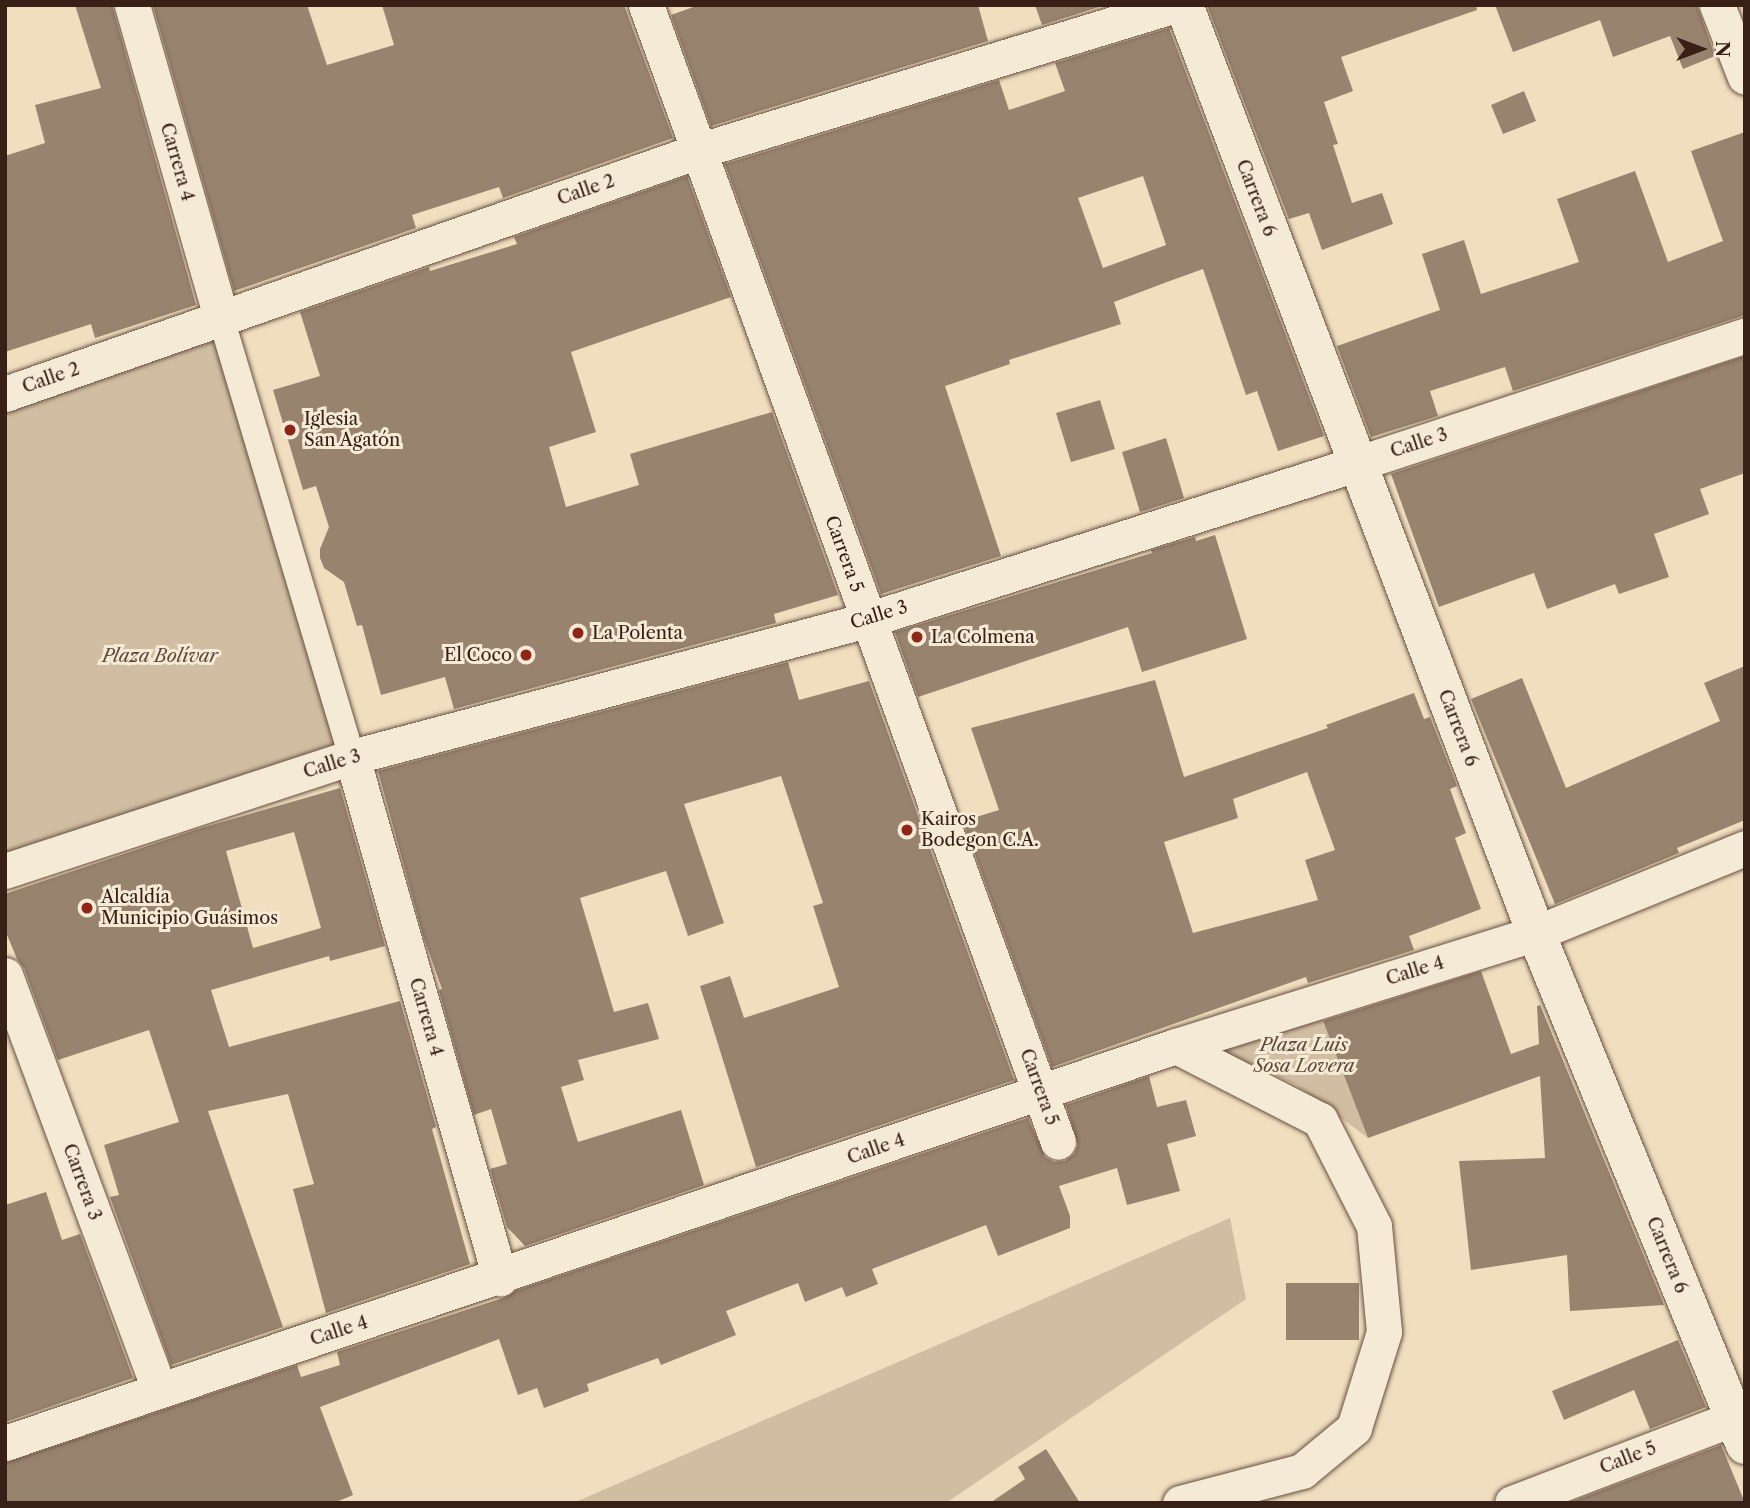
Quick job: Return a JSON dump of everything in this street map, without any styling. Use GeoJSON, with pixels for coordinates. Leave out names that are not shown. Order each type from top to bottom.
{"type":"FeatureCollection","features":[{"type":"Feature","properties":{"kind":"main road","name":"Carrera 6"},"geometry":{"type":"LineString","coordinates":[[1184,5],[1536,933],[1741,1426]]}},
{"type":"Feature","properties":{"kind":"street","name":"Carrera 4"},"geometry":{"type":"LineString","coordinates":[[132,5],[221,318]]}},
{"type":"Feature","properties":{"kind":"street","name":"Carrera 5"},"geometry":{"type":"LineString","coordinates":[[646,5],[701,150],[867,620],[1058,1142]]}},
{"type":"Feature","properties":{"kind":"street","name":"Calle 2"},"geometry":{"type":"LineString","coordinates":[[5,394],[701,150],[1174,5]]}},
{"type":"Feature","properties":{"kind":"street"},"geometry":{"type":"LineString","coordinates":[[1717,5],[1745,77]]}},
{"type":"Feature","properties":{"kind":"street"},"geometry":{"type":"LineString","coordinates":[[221,318],[352,757]]}},
{"type":"Feature","properties":{"kind":"street","name":"Calle 3"},"geometry":{"type":"LineString","coordinates":[[5,871],[352,757],[867,620],[1356,464],[1745,335]]}},
{"type":"Feature","properties":{"kind":"street","name":"Carrera 4"},"geometry":{"type":"LineString","coordinates":[[352,757],[500,1278]]}},
{"type":"Feature","properties":{"kind":"street","name":"Calle 4"},"geometry":{"type":"LineString","coordinates":[[5,1444],[159,1390],[500,1278],[1176,1046],[1536,933],[1745,848]]}},
{"type":"Feature","properties":{"kind":"street","name":"Carrera 3"},"geometry":{"type":"LineString","coordinates":[[5,975],[159,1390]]}},
{"type":"Feature","properties":{"kind":"street"},"geometry":{"type":"LineString","coordinates":[[1176,1046],[1320,1120],[1374,1226],[1384,1332],[1354,1429],[1302,1471],[1186,1501]]}},
{"type":"Feature","properties":{"kind":"street","name":"Calle 5"},"geometry":{"type":"LineString","coordinates":[[1512,1503],[1741,1426]]}},
{"type":"Feature","properties":{"kind":"green space","name":"Plaza Bolívar"},"geometry":{"type":"Polygon","coordinates":[[[221,318],[352,757],[5,871],[5,394],[221,318]]]}},
{"type":"Feature","properties":{"kind":"green space","name":"Plaza Luis Sosa Lovera"},"geometry":{"type":"Polygon","coordinates":[[[1322,1019],[1368,1138],[1297,1085],[1218,1050],[1322,1019]]]}},
{"type":"Feature","properties":{"kind":"green space"},"geometry":{"type":"Polygon","coordinates":[[[1230,1218],[1246,1299],[946,1503],[573,1503],[1230,1218]]]}},
{"type":"Feature","properties":{"kind":"building"},"geometry":{"type":"Polygon","coordinates":[[[75,5],[112,5],[196,305],[95,338],[91,324],[5,352],[5,156],[45,143],[35,105],[101,88],[75,5]]]}},
{"type":"Feature","properties":{"kind":"building"},"geometry":{"type":"Polygon","coordinates":[[[153,5],[307,5],[327,65],[394,45],[382,5],[624,5],[673,138],[503,198],[499,187],[412,215],[416,228],[234,291],[153,5]]]}},
{"type":"Feature","properties":{"kind":"building"},"geometry":{"type":"Polygon","coordinates":[[[699,5],[978,5],[988,41],[711,126],[671,15],[699,5]]]}},
{"type":"Feature","properties":{"kind":"building"},"geometry":{"type":"Polygon","coordinates":[[[1035,5],[1105,5],[1042,25],[1035,5]]]}},
{"type":"Feature","properties":{"kind":"building"},"geometry":{"type":"Polygon","coordinates":[[[1207,5],[1476,5],[1477,10],[1341,57],[1353,91],[1324,102],[1338,144],[1333,145],[1352,203],[1382,193],[1393,224],[1322,250],[1309,213],[1289,219],[1207,5]]]}},
{"type":"Feature","properties":{"kind":"building"},"geometry":{"type":"Polygon","coordinates":[[[1495,5],[1697,5],[1715,56],[1683,69],[1670,36],[1613,57],[1600,20],[1513,52],[1495,5]]]}},
{"type":"Feature","properties":{"kind":"building"},"geometry":{"type":"Polygon","coordinates":[[[1169,28],[1324,436],[1278,451],[1257,391],[1246,395],[1203,269],[1114,302],[1121,324],[1009,360],[1010,364],[945,386],[1001,556],[881,594],[725,164],[999,80],[1009,110],[1065,91],[1055,63],[1169,28]],[[1143,176],[1078,198],[1103,268],[1166,245],[1143,176]]]}},
{"type":"Feature","properties":{"kind":"building"},"geometry":{"type":"Polygon","coordinates":[[[1524,91],[1536,121],[1503,134],[1491,105],[1524,91]]]}},
{"type":"Feature","properties":{"kind":"building"},"geometry":{"type":"Polygon","coordinates":[[[1745,132],[1745,315],[1513,391],[1505,367],[1430,391],[1438,416],[1371,437],[1337,346],[1440,310],[1422,254],[1464,240],[1481,294],[1579,262],[1557,199],[1635,171],[1668,262],[1723,241],[1691,151],[1745,132]]]}},
{"type":"Feature","properties":{"kind":"building"},"geometry":{"type":"Polygon","coordinates":[[[687,176],[731,297],[571,352],[596,432],[549,447],[566,507],[639,485],[630,454],[772,412],[838,595],[774,614],[776,623],[454,709],[445,677],[381,695],[362,625],[357,626],[344,582],[324,568],[320,558],[320,549],[329,527],[316,486],[303,490],[273,390],[320,376],[300,312],[429,267],[430,271],[517,244],[514,237],[687,176]]]}},
{"type":"Feature","properties":{"kind":"building"},"geometry":{"type":"Polygon","coordinates":[[[1745,356],[1745,473],[1700,489],[1709,514],[1654,534],[1669,577],[1619,594],[1615,584],[1547,609],[1534,573],[1439,607],[1391,474],[1745,356]]]}},
{"type":"Feature","properties":{"kind":"building"},"geometry":{"type":"Polygon","coordinates":[[[1100,400],[1115,449],[1071,462],[1056,413],[1100,400]]]}},
{"type":"Feature","properties":{"kind":"building"},"geometry":{"type":"Polygon","coordinates":[[[1166,438],[1184,498],[1140,512],[1122,452],[1166,438]]]}},
{"type":"Feature","properties":{"kind":"building"},"geometry":{"type":"Polygon","coordinates":[[[1215,535],[1247,639],[1142,672],[1128,627],[918,697],[895,632],[1152,553],[1151,550],[1195,537],[1196,541],[1215,535]]]}},
{"type":"Feature","properties":{"kind":"building"},"geometry":{"type":"Polygon","coordinates":[[[788,662],[799,700],[869,681],[1014,1080],[756,1167],[700,986],[730,976],[744,1018],[839,987],[813,906],[823,903],[781,776],[684,804],[724,923],[688,936],[666,871],[580,898],[614,1012],[648,1003],[659,1039],[578,1060],[584,1080],[561,1087],[578,1142],[681,1110],[704,1185],[525,1246],[507,1227],[490,1169],[507,1164],[491,1109],[474,1115],[439,990],[442,989],[423,935],[378,771],[788,662]]]}},
{"type":"Feature","properties":{"kind":"building"},"geometry":{"type":"Polygon","coordinates":[[[1745,666],[1745,820],[1677,848],[1679,853],[1555,904],[1471,699],[1522,678],[1566,788],[1720,721],[1704,683],[1745,666]]]}},
{"type":"Feature","properties":{"kind":"building"},"geometry":{"type":"Polygon","coordinates":[[[1155,680],[1184,777],[1328,728],[1326,725],[1414,693],[1424,719],[1430,717],[1457,786],[1450,789],[1466,833],[1455,838],[1481,909],[1409,936],[1414,950],[1308,983],[1306,977],[1052,1067],[963,821],[999,810],[971,728],[1155,680]],[[1307,772],[1233,799],[1238,818],[1164,842],[1193,933],[1318,900],[1305,860],[1335,850],[1307,772]]]}},
{"type":"Feature","properties":{"kind":"building"},"geometry":{"type":"Polygon","coordinates":[[[340,788],[385,946],[330,961],[329,956],[211,990],[229,1047],[400,1001],[436,1127],[432,1129],[470,1264],[326,1313],[293,1189],[314,1184],[288,1094],[208,1111],[283,1327],[171,1365],[110,1197],[119,1195],[104,1145],[179,1122],[149,1030],[58,1060],[24,968],[17,959],[5,930],[5,894],[198,829],[340,788]],[[294,832],[226,851],[253,948],[321,928],[294,832]]]}},
{"type":"Feature","properties":{"kind":"building"},"geometry":{"type":"Polygon","coordinates":[[[1481,971],[1511,1054],[1539,1044],[1537,1006],[1540,1005],[1664,1305],[1570,1311],[1567,1255],[1471,1270],[1459,1161],[1545,1158],[1540,1076],[1368,1138],[1323,1021],[1481,971]]]}},
{"type":"Feature","properties":{"kind":"building"},"geometry":{"type":"Polygon","coordinates":[[[1149,1076],[1157,1107],[1186,1100],[1196,1136],[1167,1144],[1180,1191],[1127,1205],[1117,1168],[1059,1186],[1070,1216],[1070,1228],[998,1256],[986,1225],[872,1269],[878,1284],[846,1297],[842,1287],[805,1302],[798,1283],[726,1311],[736,1335],[661,1365],[658,1358],[587,1384],[589,1391],[544,1408],[537,1388],[518,1395],[499,1339],[320,1407],[353,1495],[334,1503],[5,1503],[5,1463],[297,1365],[301,1377],[340,1365],[337,1352],[506,1297],[515,1291],[1028,1118],[1045,1157],[1054,1162],[1065,1161],[1074,1154],[1078,1145],[1066,1105],[1149,1076]]]}},
{"type":"Feature","properties":{"kind":"building"},"geometry":{"type":"Polygon","coordinates":[[[46,1192],[62,1240],[80,1234],[133,1378],[5,1422],[5,1205],[46,1192]]]}},
{"type":"Feature","properties":{"kind":"building"},"geometry":{"type":"Polygon","coordinates":[[[1286,1283],[1359,1283],[1359,1340],[1286,1340],[1286,1283]]]}},
{"type":"Feature","properties":{"kind":"building"},"geometry":{"type":"Polygon","coordinates":[[[1678,1340],[1706,1407],[1650,1429],[1634,1390],[1564,1420],[1552,1391],[1678,1340]]]}},
{"type":"Feature","properties":{"kind":"building"},"geometry":{"type":"Polygon","coordinates":[[[1721,1445],[1745,1503],[1571,1503],[1571,1502],[1721,1445]]]}},
{"type":"Feature","properties":{"kind":"building"},"geometry":{"type":"Polygon","coordinates":[[[1046,1449],[1080,1503],[990,1503],[1025,1479],[1018,1467],[1046,1449]]]}},
{"type":"Feature","properties":{"kind":"place","name":"Iglesia San Agatón"},"geometry":{"type":"Point","coordinates":[290,430]}},
{"type":"Feature","properties":{"kind":"place","name":"La Polenta"},"geometry":{"type":"Point","coordinates":[578,633]}},
{"type":"Feature","properties":{"kind":"place","name":"La Colmena"},"geometry":{"type":"Point","coordinates":[917,637]}},
{"type":"Feature","properties":{"kind":"place","name":"El Coco"},"geometry":{"type":"Point","coordinates":[526,655]}},
{"type":"Feature","properties":{"kind":"place","name":"Kairos Bodegon C.A."},"geometry":{"type":"Point","coordinates":[907,830]}},
{"type":"Feature","properties":{"kind":"place","name":"Alcaldía Municipio Guásimos"},"geometry":{"type":"Point","coordinates":[87,908]}}]}
